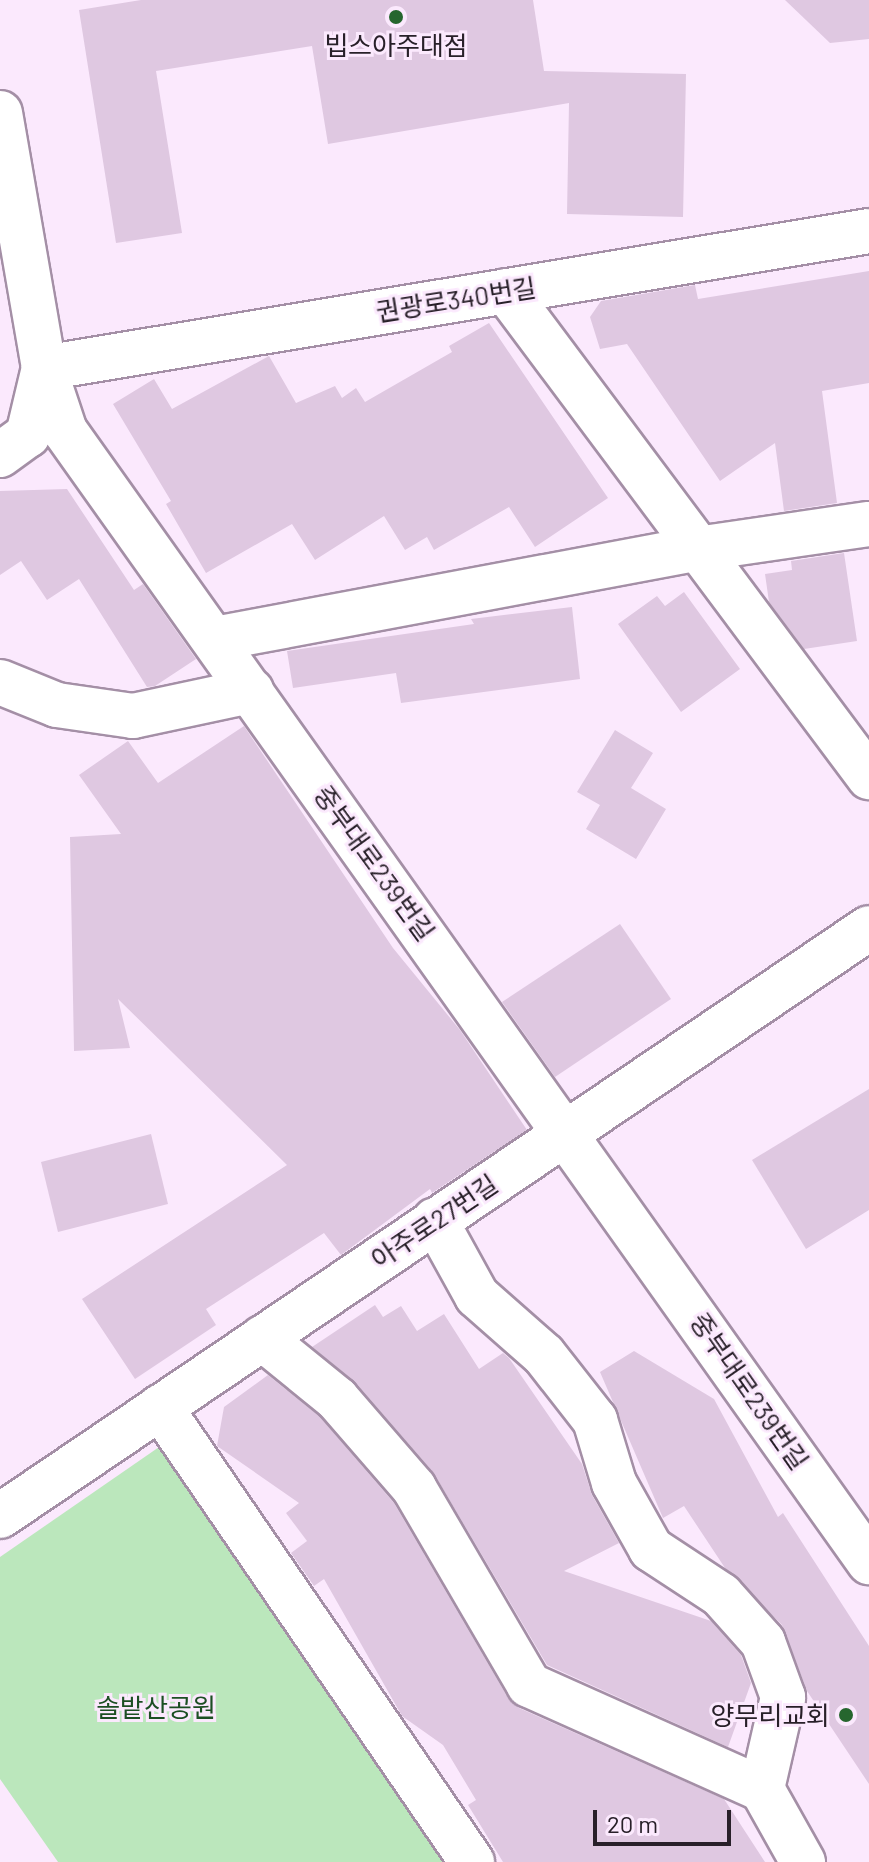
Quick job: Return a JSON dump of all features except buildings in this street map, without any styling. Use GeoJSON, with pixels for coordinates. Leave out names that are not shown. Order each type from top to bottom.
{"type":"FeatureCollection","features":[{"type":"Feature","properties":{"kind":"street","name":"중부대로239번길"},"geometry":{"type":"LineString","coordinates":[[0,113],[44,368],[65,431],[567,1130],[869,1562]]}},
{"type":"Feature","properties":{"kind":"street","name":"권광로340번길"},"geometry":{"type":"LineString","coordinates":[[44,368],[869,231]]}},
{"type":"Feature","properties":{"kind":"street"},"geometry":{"type":"LineString","coordinates":[[506,291],[869,777]]}},
{"type":"Feature","properties":{"kind":"street"},"geometry":{"type":"LineString","coordinates":[[0,455],[28,435],[44,368]]}},
{"type":"Feature","properties":{"kind":"street"},"geometry":{"type":"LineString","coordinates":[[214,639],[697,549],[869,524]]}},
{"type":"Feature","properties":{"kind":"street"},"geometry":{"type":"LineString","coordinates":[[0,682],[57,705],[133,716],[251,691]]}},
{"type":"Feature","properties":{"kind":"street","name":"아주로27번길"},"geometry":{"type":"LineString","coordinates":[[0,1516],[869,928]]}},
{"type":"Feature","properties":{"kind":"street"},"geometry":{"type":"LineString","coordinates":[[435,1220],[477,1296],[544,1355],[595,1420],[614,1483],[651,1549],[721,1595],[763,1642],[783,1697],[762,1789]]}},
{"type":"Feature","properties":{"kind":"street"},"geometry":{"type":"LineString","coordinates":[[262,1338],[337,1399],[414,1488],[529,1685],[762,1789],[803,1862]]}},
{"type":"Feature","properties":{"kind":"street"},"geometry":{"type":"LineString","coordinates":[[160,1407],[472,1862]]}},
{"type":"Feature","properties":{"kind":"green space","name":"솔밭산공원"},"geometry":{"type":"Polygon","coordinates":[[[162,1445],[451,1862],[58,1862],[0,1779],[0,1557],[162,1445]]]}},
{"type":"Feature","properties":{"kind":"place","name":"빕스아주대점"},"geometry":{"type":"Point","coordinates":[396,17]}},
{"type":"Feature","properties":{"kind":"place","name":"양무리교회"},"geometry":{"type":"Point","coordinates":[846,1715]}}]}
